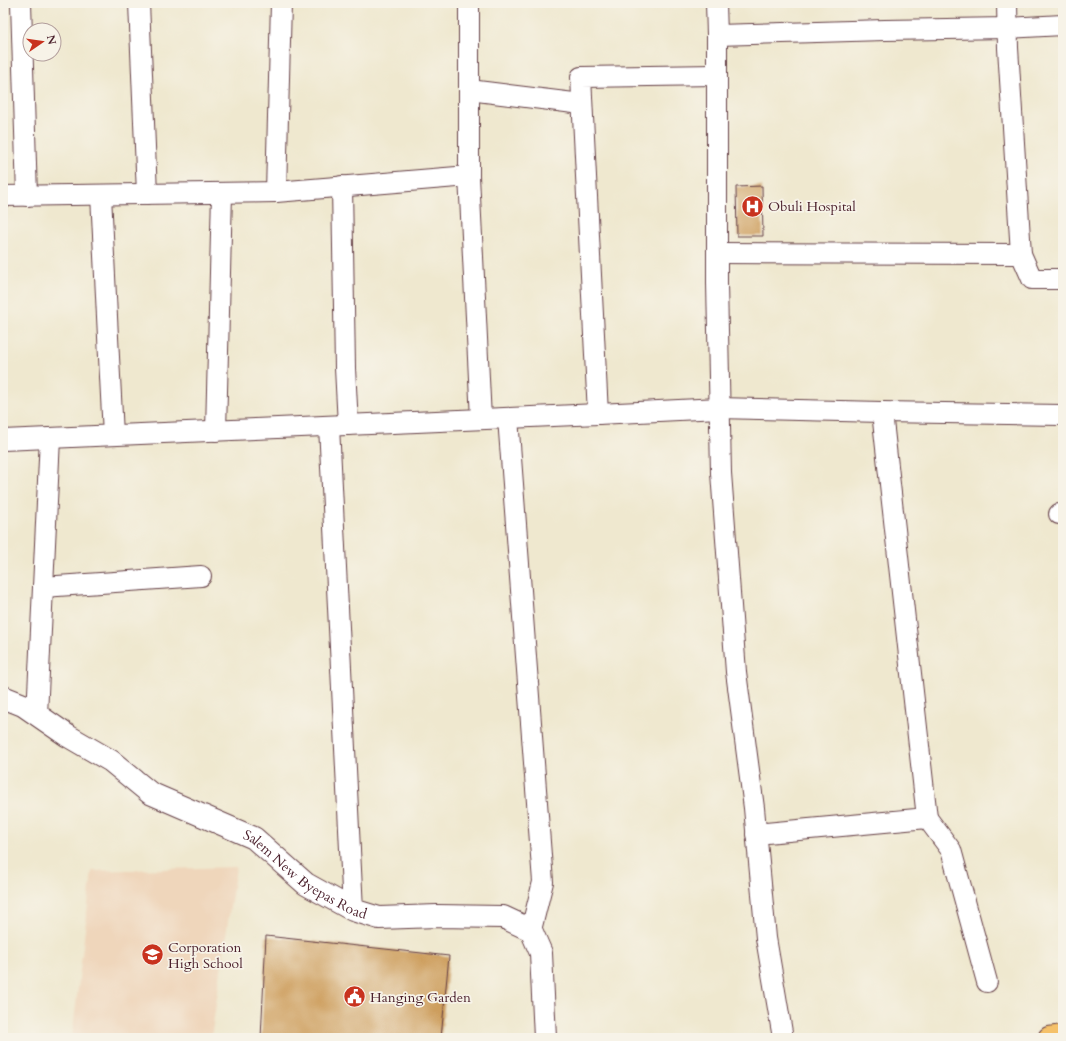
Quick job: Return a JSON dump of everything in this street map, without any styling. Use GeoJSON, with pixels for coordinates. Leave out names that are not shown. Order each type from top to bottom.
{"type":"FeatureCollection","features":[{"type":"Feature","properties":{"kind":"main road"},"geometry":{"type":"LineString","coordinates":[[1049,1038],[1063,1036]]}},
{"type":"Feature","properties":{"kind":"street"},"geometry":{"type":"LineString","coordinates":[[21,3],[27,196]]}},
{"type":"Feature","properties":{"kind":"street"},"geometry":{"type":"LineString","coordinates":[[139,3],[147,194]]}},
{"type":"Feature","properties":{"kind":"street"},"geometry":{"type":"LineString","coordinates":[[276,192],[280,3]]}},
{"type":"Feature","properties":{"kind":"street"},"geometry":{"type":"LineString","coordinates":[[469,3],[469,176],[481,419]]}},
{"type":"Feature","properties":{"kind":"street"},"geometry":{"type":"LineString","coordinates":[[716,3],[717,253],[721,473],[736,672],[756,834],[766,938],[783,1038]]}},
{"type":"Feature","properties":{"kind":"street"},"geometry":{"type":"LineString","coordinates":[[1007,3],[1008,48],[1022,254],[1032,279],[1063,279]]}},
{"type":"Feature","properties":{"kind":"street"},"geometry":{"type":"LineString","coordinates":[[717,35],[893,29],[1008,28],[1063,25]]}},
{"type":"Feature","properties":{"kind":"street"},"geometry":{"type":"LineString","coordinates":[[598,414],[581,77],[717,75]]}},
{"type":"Feature","properties":{"kind":"street"},"geometry":{"type":"LineString","coordinates":[[469,90],[582,104]]}},
{"type":"Feature","properties":{"kind":"street"},"geometry":{"type":"LineString","coordinates":[[3,196],[276,192],[469,176]]}},
{"type":"Feature","properties":{"kind":"street"},"geometry":{"type":"LineString","coordinates":[[342,186],[345,368],[348,425]]}},
{"type":"Feature","properties":{"kind":"street"},"geometry":{"type":"LineString","coordinates":[[216,431],[222,193]]}},
{"type":"Feature","properties":{"kind":"street"},"geometry":{"type":"LineString","coordinates":[[101,195],[113,436]]}},
{"type":"Feature","properties":{"kind":"street"},"geometry":{"type":"LineString","coordinates":[[717,253],[1022,254]]}},
{"type":"Feature","properties":{"kind":"street"},"geometry":{"type":"LineString","coordinates":[[3,440],[719,408],[1063,415]]}},
{"type":"Feature","properties":{"kind":"street"},"geometry":{"type":"LineString","coordinates":[[882,412],[927,818],[951,850],[987,982]]}},
{"type":"Feature","properties":{"kind":"street"},"geometry":{"type":"LineString","coordinates":[[508,418],[543,882],[531,930],[541,953],[546,1038]]}},
{"type":"Feature","properties":{"kind":"street"},"geometry":{"type":"LineString","coordinates":[[329,426],[353,910]]}},
{"type":"Feature","properties":{"kind":"street"},"geometry":{"type":"LineString","coordinates":[[37,715],[50,438]]}},
{"type":"Feature","properties":{"kind":"street"},"geometry":{"type":"LineString","coordinates":[[43,587],[201,576]]}},
{"type":"Feature","properties":{"kind":"street","name":"Salem New Byepas Road"},"geometry":{"type":"LineString","coordinates":[[3,697],[23,706],[68,736],[111,761],[150,793],[254,838],[306,884],[353,910],[379,918],[437,916],[503,917],[531,930]]}},
{"type":"Feature","properties":{"kind":"street"},"geometry":{"type":"LineString","coordinates":[[756,834],[927,818]]}},
{"type":"Feature","properties":{"kind":"shaded area","name":"Corporation High School"},"geometry":{"type":"Polygon","coordinates":[[[236,867],[211,1038],[72,1038],[92,871],[236,867]]]}},
{"type":"Feature","properties":{"kind":"building"},"geometry":{"type":"Polygon","coordinates":[[[762,186],[763,236],[737,236],[736,187],[762,186]]]}},
{"type":"Feature","properties":{"kind":"building"},"geometry":{"type":"Polygon","coordinates":[[[4,394],[6,429],[3,429],[4,394]]]}},
{"type":"Feature","properties":{"kind":"building","name":"Hanging Garden"},"geometry":{"type":"Polygon","coordinates":[[[266,936],[449,956],[441,1038],[261,1038],[266,936]]]}},
{"type":"Feature","properties":{"kind":"place","name":"Obuli Hospital"},"geometry":{"type":"Point","coordinates":[753,206]}},
{"type":"Feature","properties":{"kind":"place","name":"Corporation High School"},"geometry":{"type":"Point","coordinates":[153,955]}},
{"type":"Feature","properties":{"kind":"place","name":"Hanging Garden"},"geometry":{"type":"Point","coordinates":[354,997]}}]}
